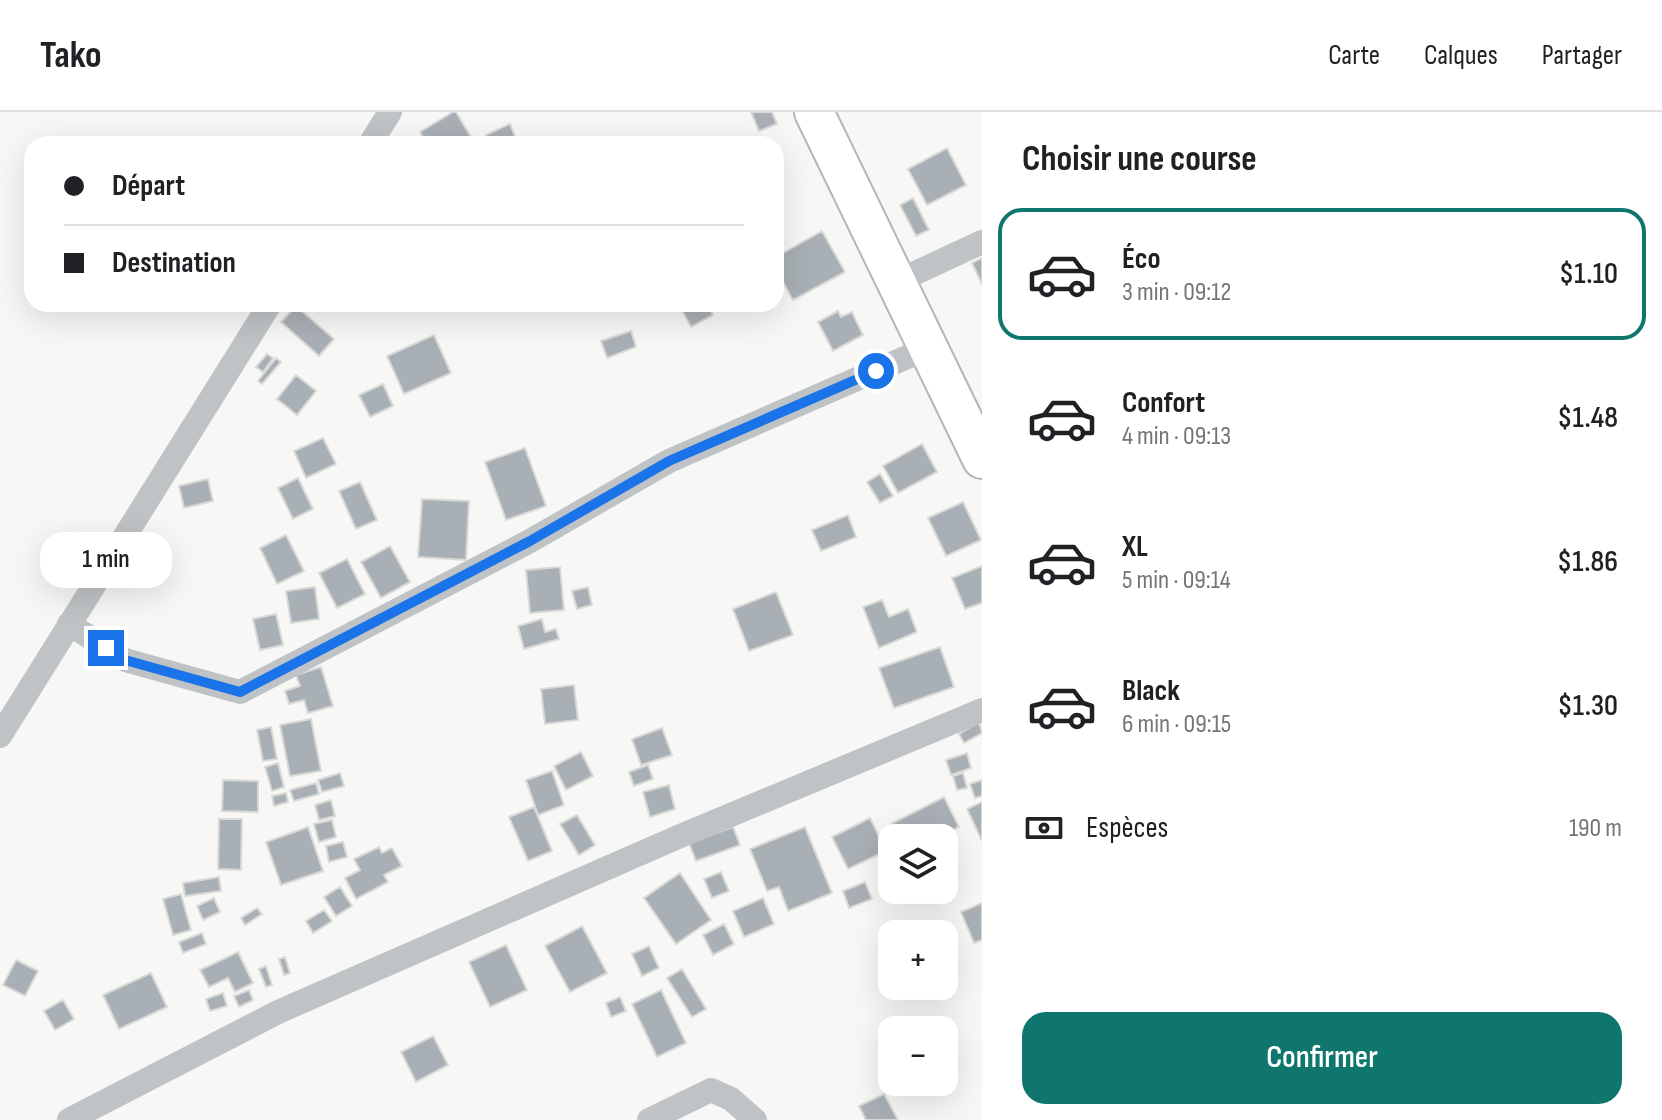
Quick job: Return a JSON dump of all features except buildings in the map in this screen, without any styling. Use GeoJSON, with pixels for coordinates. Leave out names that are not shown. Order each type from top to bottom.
{"type":"FeatureCollection","features":[{"type":"Feature","properties":{"kind":"main road"},"geometry":{"type":"LineString","coordinates":[[814,112],[982,459]]}},
{"type":"Feature","properties":{"kind":"street"},"geometry":{"type":"LineString","coordinates":[[375,136],[390,112]]}},
{"type":"Feature","properties":{"kind":"street"},"geometry":{"type":"LineString","coordinates":[[896,282],[982,242]]}},
{"type":"Feature","properties":{"kind":"street"},"geometry":{"type":"LineString","coordinates":[[0,736],[265,312]]}},
{"type":"Feature","properties":{"kind":"street"},"geometry":{"type":"LineString","coordinates":[[69,624],[125,660],[240,692],[530,541],[669,461],[928,348]]}},
{"type":"Feature","properties":{"kind":"street"},"geometry":{"type":"LineString","coordinates":[[69,1120],[278,1012],[678,837],[982,710]]}},
{"type":"Feature","properties":{"kind":"street"},"geometry":{"type":"LineString","coordinates":[[649,1120],[711,1090],[731,1099],[755,1120]]}},
{"type":"Feature","properties":{"kind":"route"},"geometry":{"type":"LineString","coordinates":[[106,648],[125,660],[240,692],[530,541],[669,461],[876,371]]}}]}
